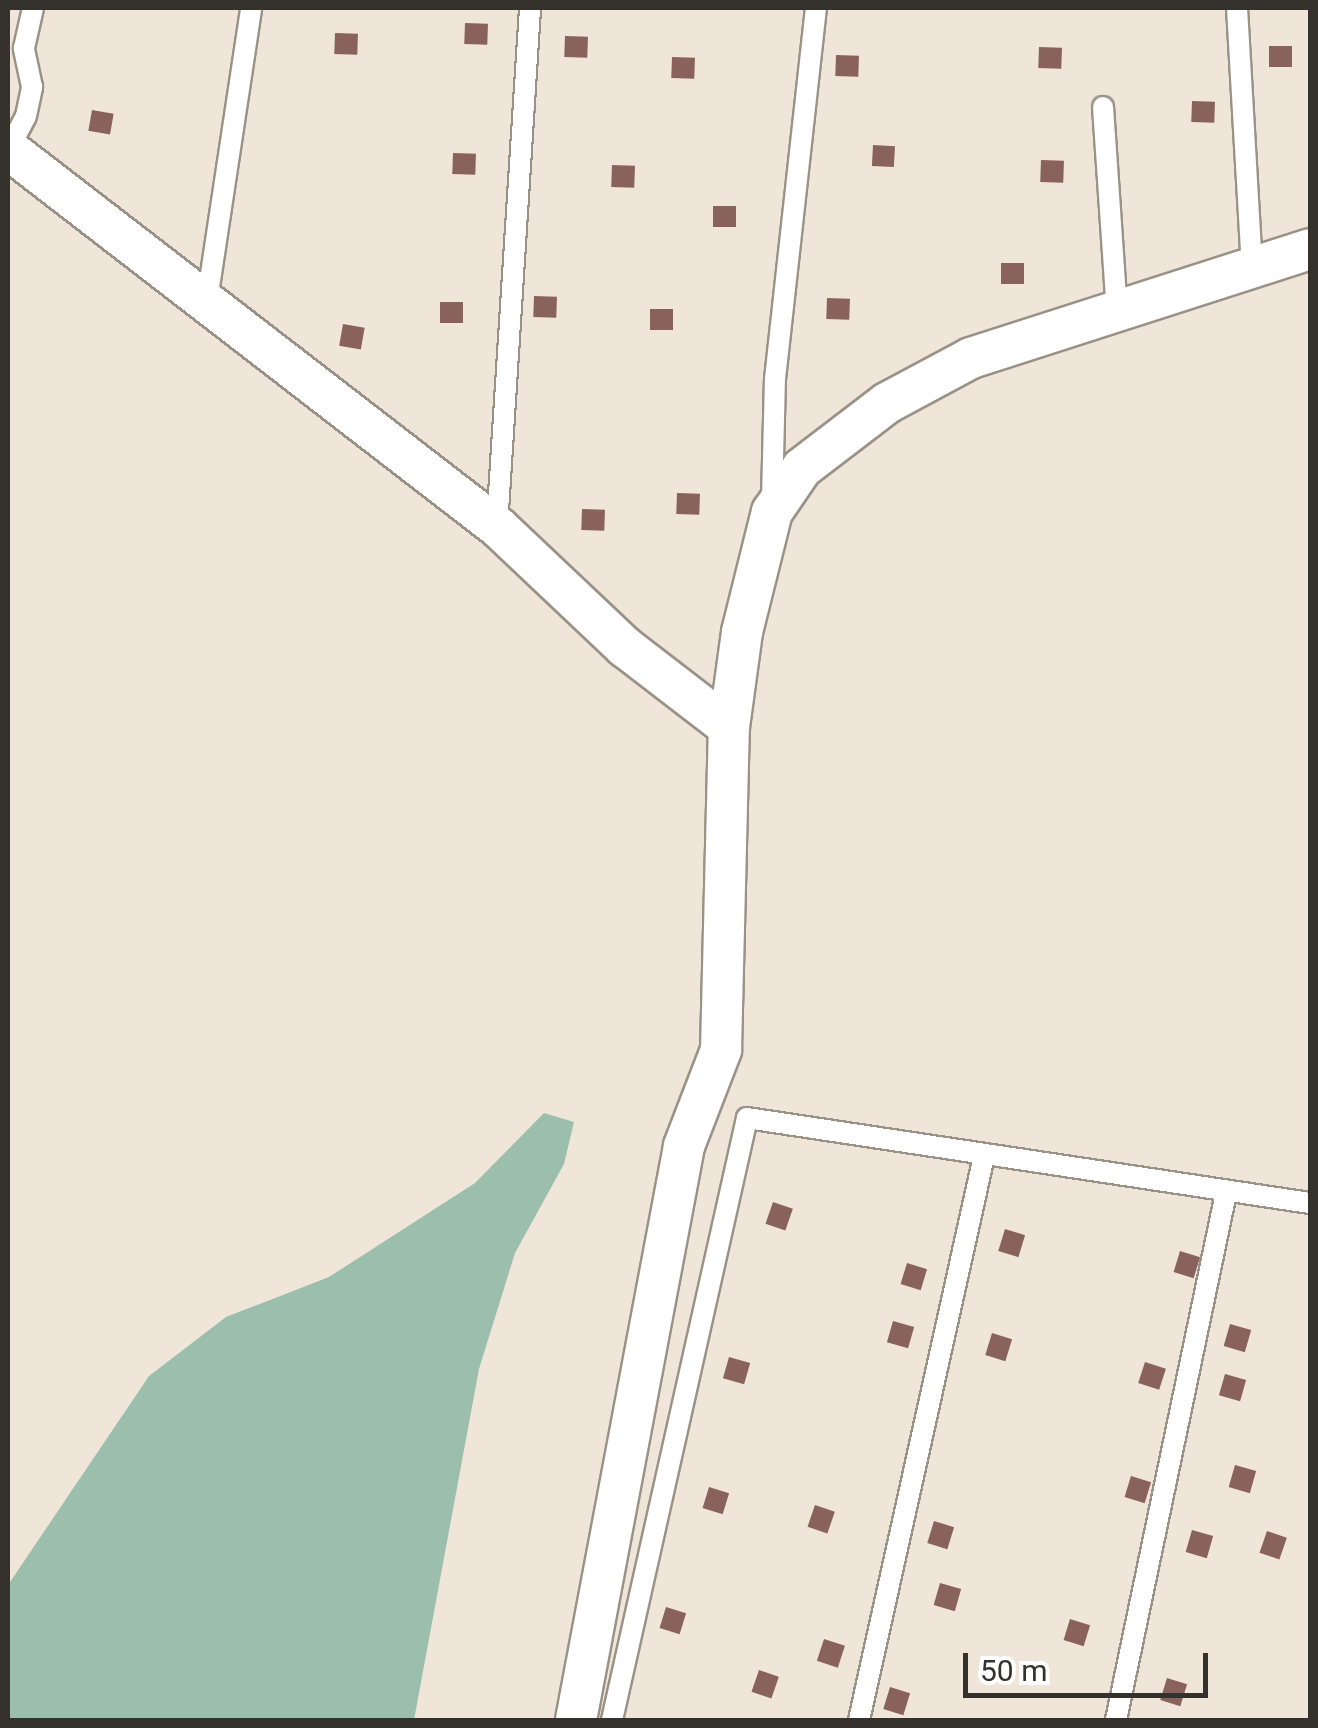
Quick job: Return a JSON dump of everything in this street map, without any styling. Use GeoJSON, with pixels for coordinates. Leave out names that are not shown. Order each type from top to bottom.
{"type":"FeatureCollection","features":[{"type":"Feature","properties":{"kind":"street"},"geometry":{"type":"LineString","coordinates":[[8,150],[497,526],[626,647],[729,727]]}},
{"type":"Feature","properties":{"kind":"street"},"geometry":{"type":"LineString","coordinates":[[576,1720],[684,1146],[721,1050],[729,727],[742,632],[772,512],[802,468],[888,403],[971,358],[1310,248]]}},
{"type":"Feature","properties":{"kind":"lane"},"geometry":{"type":"LineString","coordinates":[[8,150],[26,116],[32,87],[24,48],[33,8]]}},
{"type":"Feature","properties":{"kind":"lane"},"geometry":{"type":"LineString","coordinates":[[206,306],[251,8]]}},
{"type":"Feature","properties":{"kind":"lane"},"geometry":{"type":"LineString","coordinates":[[497,526],[530,8]]}},
{"type":"Feature","properties":{"kind":"lane"},"geometry":{"type":"LineString","coordinates":[[772,512],[775,379],[816,8]]}},
{"type":"Feature","properties":{"kind":"lane"},"geometry":{"type":"LineString","coordinates":[[1237,8],[1252,266]]}},
{"type":"Feature","properties":{"kind":"lane"},"geometry":{"type":"LineString","coordinates":[[1102,108],[1118,310]]}},
{"type":"Feature","properties":{"kind":"lane"},"geometry":{"type":"LineString","coordinates":[[612,1720],[748,1118],[1310,1203]]}},
{"type":"Feature","properties":{"kind":"lane"},"geometry":{"type":"LineString","coordinates":[[859,1720],[984,1156]]}},
{"type":"Feature","properties":{"kind":"lane"},"geometry":{"type":"LineString","coordinates":[[1116,1720],[1226,1193]]}},
{"type":"Feature","properties":{"kind":"green space"},"geometry":{"type":"Polygon","coordinates":[[[544,1113],[574,1122],[564,1164],[515,1253],[479,1369],[414,1720],[8,1720],[8,1585],[149,1376],[226,1317],[329,1277],[475,1183],[544,1113]]]}},
{"type":"Feature","properties":{"kind":"building"},"geometry":{"type":"Polygon","coordinates":[[[465,23],[488,24],[487,45],[464,44],[465,23]]]}},
{"type":"Feature","properties":{"kind":"building"},"geometry":{"type":"Polygon","coordinates":[[[335,33],[358,34],[357,55],[334,54],[335,33]]]}},
{"type":"Feature","properties":{"kind":"building"},"geometry":{"type":"Polygon","coordinates":[[[565,36],[588,37],[587,58],[564,57],[565,36]]]}},
{"type":"Feature","properties":{"kind":"building"},"geometry":{"type":"Polygon","coordinates":[[[1269,46],[1292,46],[1292,67],[1269,67],[1269,46]]]}},
{"type":"Feature","properties":{"kind":"building"},"geometry":{"type":"Polygon","coordinates":[[[1039,47],[1062,48],[1061,69],[1038,68],[1039,47]]]}},
{"type":"Feature","properties":{"kind":"building"},"geometry":{"type":"Polygon","coordinates":[[[836,55],[859,56],[858,77],[835,76],[836,55]]]}},
{"type":"Feature","properties":{"kind":"building"},"geometry":{"type":"Polygon","coordinates":[[[672,57],[695,58],[694,79],[671,78],[672,57]]]}},
{"type":"Feature","properties":{"kind":"building"},"geometry":{"type":"Polygon","coordinates":[[[1192,101],[1215,102],[1214,123],[1191,122],[1192,101]]]}},
{"type":"Feature","properties":{"kind":"building"},"geometry":{"type":"Polygon","coordinates":[[[92,110],[114,114],[110,135],[88,131],[92,110]]]}},
{"type":"Feature","properties":{"kind":"building"},"geometry":{"type":"Polygon","coordinates":[[[873,145],[895,146],[894,167],[872,166],[873,145]]]}},
{"type":"Feature","properties":{"kind":"building"},"geometry":{"type":"Polygon","coordinates":[[[453,153],[476,154],[475,175],[452,174],[453,153]]]}},
{"type":"Feature","properties":{"kind":"building"},"geometry":{"type":"Polygon","coordinates":[[[1041,160],[1064,161],[1063,183],[1040,182],[1041,160]]]}},
{"type":"Feature","properties":{"kind":"building"},"geometry":{"type":"Polygon","coordinates":[[[612,165],[635,166],[634,188],[611,187],[612,165]]]}},
{"type":"Feature","properties":{"kind":"building"},"geometry":{"type":"Polygon","coordinates":[[[713,206],[736,206],[736,227],[713,227],[713,206]]]}},
{"type":"Feature","properties":{"kind":"building"},"geometry":{"type":"Polygon","coordinates":[[[1001,263],[1024,263],[1024,284],[1001,284],[1001,263]]]}},
{"type":"Feature","properties":{"kind":"building"},"geometry":{"type":"Polygon","coordinates":[[[534,296],[557,297],[556,318],[533,317],[534,296]]]}},
{"type":"Feature","properties":{"kind":"building"},"geometry":{"type":"Polygon","coordinates":[[[827,298],[850,299],[849,320],[826,319],[827,298]]]}},
{"type":"Feature","properties":{"kind":"building"},"geometry":{"type":"Polygon","coordinates":[[[440,302],[463,302],[463,323],[440,323],[440,302]]]}},
{"type":"Feature","properties":{"kind":"building"},"geometry":{"type":"Polygon","coordinates":[[[650,309],[673,309],[673,330],[650,330],[650,309]]]}},
{"type":"Feature","properties":{"kind":"building"},"geometry":{"type":"Polygon","coordinates":[[[343,324],[365,328],[361,349],[339,346],[343,324]]]}},
{"type":"Feature","properties":{"kind":"building"},"geometry":{"type":"Polygon","coordinates":[[[677,493],[700,494],[699,515],[676,514],[677,493]]]}},
{"type":"Feature","properties":{"kind":"building"},"geometry":{"type":"Polygon","coordinates":[[[582,509],[605,510],[604,531],[581,530],[582,509]]]}},
{"type":"Feature","properties":{"kind":"building"},"geometry":{"type":"Polygon","coordinates":[[[773,1202],[793,1209],[785,1231],[766,1224],[773,1202]]]}},
{"type":"Feature","properties":{"kind":"building"},"geometry":{"type":"Polygon","coordinates":[[[1005,1229],[1025,1235],[1018,1257],[998,1251],[1005,1229]]]}},
{"type":"Feature","properties":{"kind":"building"},"geometry":{"type":"Polygon","coordinates":[[[1180,1251],[1200,1257],[1194,1278],[1174,1272],[1180,1251]]]}},
{"type":"Feature","properties":{"kind":"building"},"geometry":{"type":"Polygon","coordinates":[[[907,1263],[927,1269],[921,1290],[901,1284],[907,1263]]]}},
{"type":"Feature","properties":{"kind":"building"},"geometry":{"type":"Polygon","coordinates":[[[893,1321],[914,1327],[908,1348],[887,1342],[893,1321]]]}},
{"type":"Feature","properties":{"kind":"building"},"geometry":{"type":"Polygon","coordinates":[[[1230,1324],[1251,1330],[1245,1352],[1224,1346],[1230,1324]]]}},
{"type":"Feature","properties":{"kind":"building"},"geometry":{"type":"Polygon","coordinates":[[[992,1333],[1012,1339],[1005,1361],[985,1355],[992,1333]]]}},
{"type":"Feature","properties":{"kind":"building"},"geometry":{"type":"Polygon","coordinates":[[[729,1357],[750,1363],[744,1384],[723,1378],[729,1357]]]}},
{"type":"Feature","properties":{"kind":"building"},"geometry":{"type":"Polygon","coordinates":[[[1145,1362],[1166,1369],[1159,1390],[1138,1383],[1145,1362]]]}},
{"type":"Feature","properties":{"kind":"building"},"geometry":{"type":"Polygon","coordinates":[[[1225,1374],[1246,1380],[1240,1401],[1219,1395],[1225,1374]]]}},
{"type":"Feature","properties":{"kind":"building"},"geometry":{"type":"Polygon","coordinates":[[[1235,1465],[1256,1471],[1250,1493],[1229,1487],[1235,1465]]]}},
{"type":"Feature","properties":{"kind":"building"},"geometry":{"type":"Polygon","coordinates":[[[1131,1476],[1151,1482],[1145,1503],[1125,1497],[1131,1476]]]}},
{"type":"Feature","properties":{"kind":"building"},"geometry":{"type":"Polygon","coordinates":[[[709,1487],[729,1493],[723,1514],[703,1508],[709,1487]]]}},
{"type":"Feature","properties":{"kind":"building"},"geometry":{"type":"Polygon","coordinates":[[[815,1505],[835,1512],[827,1534],[808,1527],[815,1505]]]}},
{"type":"Feature","properties":{"kind":"building"},"geometry":{"type":"Polygon","coordinates":[[[934,1521],[954,1527],[947,1549],[927,1543],[934,1521]]]}},
{"type":"Feature","properties":{"kind":"building"},"geometry":{"type":"Polygon","coordinates":[[[1192,1530],[1213,1536],[1207,1558],[1186,1552],[1192,1530]]]}},
{"type":"Feature","properties":{"kind":"building"},"geometry":{"type":"Polygon","coordinates":[[[1267,1531],[1287,1538],[1279,1560],[1260,1553],[1267,1531]]]}},
{"type":"Feature","properties":{"kind":"building"},"geometry":{"type":"Polygon","coordinates":[[[940,1583],[961,1589],[955,1611],[934,1605],[940,1583]]]}},
{"type":"Feature","properties":{"kind":"building"},"geometry":{"type":"Polygon","coordinates":[[[666,1607],[686,1613],[680,1634],[660,1628],[666,1607]]]}},
{"type":"Feature","properties":{"kind":"building"},"geometry":{"type":"Polygon","coordinates":[[[1070,1619],[1090,1625],[1084,1646],[1064,1640],[1070,1619]]]}},
{"type":"Feature","properties":{"kind":"building"},"geometry":{"type":"Polygon","coordinates":[[[824,1639],[845,1646],[838,1668],[817,1661],[824,1639]]]}},
{"type":"Feature","properties":{"kind":"building"},"geometry":{"type":"Polygon","coordinates":[[[759,1670],[779,1677],[771,1699],[752,1692],[759,1670]]]}},
{"type":"Feature","properties":{"kind":"building"},"geometry":{"type":"Polygon","coordinates":[[[1167,1678],[1187,1684],[1180,1706],[1160,1700],[1167,1678]]]}},
{"type":"Feature","properties":{"kind":"building"},"geometry":{"type":"Polygon","coordinates":[[[890,1687],[910,1693],[903,1715],[883,1709],[890,1687]]]}}]}
